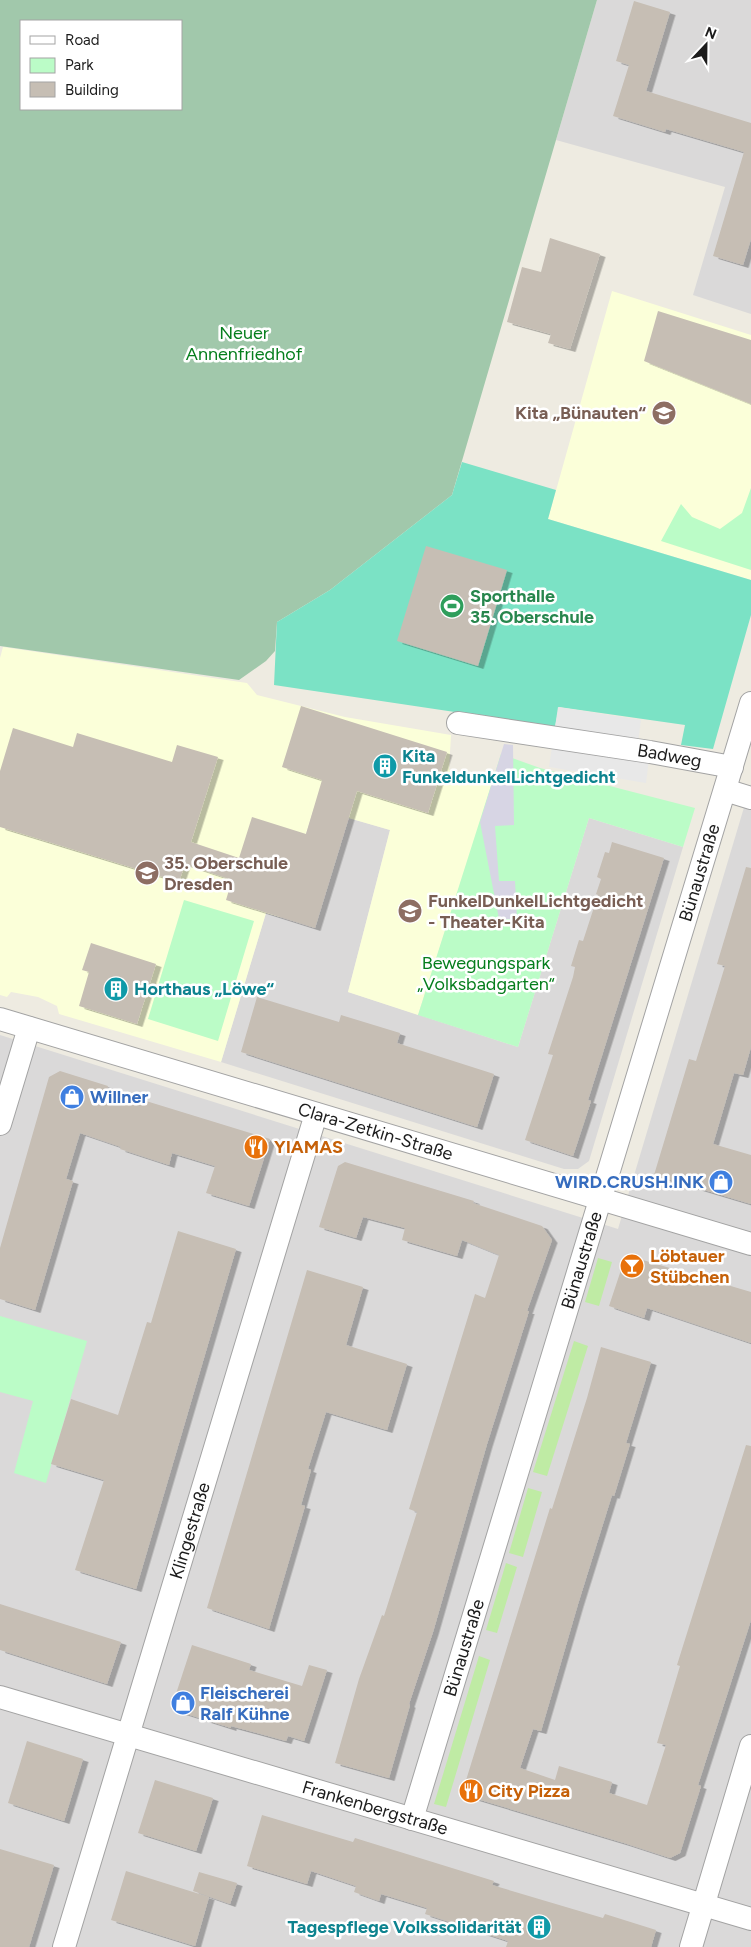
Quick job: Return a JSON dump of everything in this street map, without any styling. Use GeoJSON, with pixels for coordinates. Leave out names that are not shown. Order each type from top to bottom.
{"type":"FeatureCollection","features":[{"type":"Feature","properties":{"kind":"street","name":"Bünaustraße"},"geometry":{"type":"LineString","coordinates":[[412,1819],[751,703]]}},
{"type":"Feature","properties":{"kind":"street","name":"Badweg"},"geometry":{"type":"LineString","coordinates":[[458,723],[650,752],[732,767]]}},
{"type":"Feature","properties":{"kind":"street"},"geometry":{"type":"LineString","coordinates":[[725,790],[751,798]]}},
{"type":"Feature","properties":{"kind":"street","name":"Clara-Zetkin-Straße"},"geometry":{"type":"LineString","coordinates":[[0,1019],[751,1244]]}},
{"type":"Feature","properties":{"kind":"street"},"geometry":{"type":"LineString","coordinates":[[0,1124],[29,1028]]}},
{"type":"Feature","properties":{"kind":"street","name":"Klingestraße"},"geometry":{"type":"LineString","coordinates":[[64,1947],[316,1114]]}},
{"type":"Feature","properties":{"kind":"street","name":"Frankenbergstraße"},"geometry":{"type":"LineString","coordinates":[[0,1696],[751,1919]]}},
{"type":"Feature","properties":{"kind":"street"},"geometry":{"type":"LineString","coordinates":[[691,1947],[751,1746]]}},
{"type":"Feature","properties":{"kind":"shaded area"},"geometry":{"type":"Polygon","coordinates":[[[597,0],[751,0],[751,314],[693,295],[725,187],[556,140],[597,0]]]}},
{"type":"Feature","properties":{"kind":"shaded area","name":"Kita „Bünauten“"},"geometry":{"type":"Polygon","coordinates":[[[612,291],[751,335],[751,580],[548,519],[612,291]]]}},
{"type":"Feature","properties":{"kind":"shaded area","name":"35. Oberschule Dresden"},"geometry":{"type":"Polygon","coordinates":[[[3,647],[247,683],[257,695],[345,717],[451,735],[449,770],[493,782],[418,1015],[348,992],[390,830],[314,808],[280,917],[266,913],[221,1062],[59,1014],[57,1006],[38,997],[11,992],[7,997],[0,995],[0,658],[3,647]]]}},
{"type":"Feature","properties":{"kind":"shaded area"},"geometry":{"type":"Polygon","coordinates":[[[558,707],[641,720],[637,750],[650,752],[646,783],[549,767],[558,707]]]}},
{"type":"Feature","properties":{"kind":"shaded area"},"geometry":{"type":"Polygon","coordinates":[[[504,744],[513,745],[514,825],[495,826],[499,881],[515,881],[517,919],[499,919],[480,822],[504,744]]]}},
{"type":"Feature","properties":{"kind":"shaded area"},"geometry":{"type":"Polygon","coordinates":[[[751,784],[751,1947],[0,1947],[0,1035],[618,1229],[751,784]]]}},
{"type":"Feature","properties":{"kind":"shaded area"},"geometry":{"type":"Polygon","coordinates":[[[314,808],[390,830],[348,992],[518,1047],[589,818],[683,847],[589,1161],[578,1169],[564,1169],[221,1062],[266,913],[280,917],[314,808]]]}},
{"type":"Feature","properties":{"kind":"green space","name":"Neuer Annenfriedhof"},"geometry":{"type":"Polygon","coordinates":[[[0,0],[597,0],[452,495],[330,590],[277,622],[275,651],[266,661],[239,680],[0,646],[0,0]]]}},
{"type":"Feature","properties":{"kind":"green space"},"geometry":{"type":"Polygon","coordinates":[[[462,462],[556,490],[548,519],[751,580],[751,615],[713,749],[681,745],[685,725],[559,707],[555,727],[274,685],[277,622],[330,590],[452,495],[462,462]]]}},
{"type":"Feature","properties":{"kind":"green space"},"geometry":{"type":"Polygon","coordinates":[[[751,488],[751,570],[661,541],[681,504],[692,517],[720,529],[742,513],[751,488]]]}},
{"type":"Feature","properties":{"kind":"green space","name":"Bewegungspark „Volksbadgarten“"},"geometry":{"type":"Polygon","coordinates":[[[501,754],[540,768],[695,808],[683,847],[589,818],[518,1047],[418,1015],[501,754]]]}},
{"type":"Feature","properties":{"kind":"green space"},"geometry":{"type":"Polygon","coordinates":[[[184,900],[254,921],[218,1041],[148,1019],[184,900]]]}},
{"type":"Feature","properties":{"kind":"green space"},"geometry":{"type":"Polygon","coordinates":[[[598,1258],[612,1262],[599,1306],[585,1302],[598,1258]]]}},
{"type":"Feature","properties":{"kind":"green space"},"geometry":{"type":"Polygon","coordinates":[[[0,1316],[87,1341],[46,1483],[14,1473],[33,1401],[0,1392],[0,1316]]]}},
{"type":"Feature","properties":{"kind":"green space"},"geometry":{"type":"Polygon","coordinates":[[[574,1341],[588,1346],[547,1476],[533,1472],[574,1341]]]}},
{"type":"Feature","properties":{"kind":"green space"},"geometry":{"type":"Polygon","coordinates":[[[528,1488],[542,1492],[523,1557],[509,1553],[528,1488]]]}},
{"type":"Feature","properties":{"kind":"green space"},"geometry":{"type":"Polygon","coordinates":[[[506,1563],[517,1567],[497,1633],[486,1630],[506,1563]]]}},
{"type":"Feature","properties":{"kind":"green space"},"geometry":{"type":"Polygon","coordinates":[[[479,1656],[490,1660],[446,1807],[434,1804],[479,1656]]]}},
{"type":"Feature","properties":{"kind":"building"},"geometry":{"type":"Polygon","coordinates":[[[634,1],[670,12],[646,91],[751,123],[751,239],[743,265],[713,256],[744,152],[666,129],[665,132],[613,116],[629,65],[616,61],[634,1]]]}},
{"type":"Feature","properties":{"kind":"building"},"geometry":{"type":"Polygon","coordinates":[[[550,238],[600,254],[570,349],[548,343],[551,334],[507,322],[522,267],[541,272],[550,238]]]}},
{"type":"Feature","properties":{"kind":"building"},"geometry":{"type":"Polygon","coordinates":[[[658,311],[751,340],[751,404],[644,361],[658,311]]]}},
{"type":"Feature","properties":{"kind":"building","name":"Sporthalle 35. Oberschule"},"geometry":{"type":"Polygon","coordinates":[[[426,546],[507,570],[478,666],[397,641],[426,546]]]}},
{"type":"Feature","properties":{"kind":"building"},"geometry":{"type":"Polygon","coordinates":[[[301,706],[447,752],[428,813],[357,791],[315,928],[226,900],[232,880],[185,864],[179,882],[0,827],[0,771],[13,728],[73,747],[77,733],[172,762],[177,745],[218,757],[191,842],[239,858],[252,817],[306,834],[322,780],[282,767],[301,706]]]}},
{"type":"Feature","properties":{"kind":"building"},"geometry":{"type":"Polygon","coordinates":[[[612,842],[664,858],[588,1100],[591,1101],[573,1156],[525,1140],[553,1055],[548,1054],[573,977],[575,967],[571,966],[579,940],[583,941],[598,895],[596,894],[601,879],[597,877],[605,852],[609,853],[612,842]]]}},
{"type":"Feature","properties":{"kind":"building"},"geometry":{"type":"Polygon","coordinates":[[[746,867],[751,868],[751,1047],[743,1075],[734,1073],[713,1144],[751,1155],[751,1204],[654,1175],[689,1059],[696,1061],[725,966],[717,964],[746,867]]]}},
{"type":"Feature","properties":{"kind":"building","name":"Horthaus „Löwe“"},"geometry":{"type":"Polygon","coordinates":[[[91,943],[156,964],[137,1024],[79,1006],[89,972],[82,970],[91,943]]]}},
{"type":"Feature","properties":{"kind":"building"},"geometry":{"type":"Polygon","coordinates":[[[257,997],[339,1022],[341,1015],[400,1033],[397,1043],[494,1074],[477,1127],[241,1052],[257,997]]]}},
{"type":"Feature","properties":{"kind":"building"},"geometry":{"type":"Polygon","coordinates":[[[60,1071],[108,1086],[107,1089],[270,1139],[249,1206],[206,1193],[215,1166],[172,1153],[169,1165],[120,1149],[121,1147],[80,1133],[66,1179],[73,1181],[35,1310],[0,1299],[0,1248],[49,1077],[60,1071]]]}},
{"type":"Feature","properties":{"kind":"building"},"geometry":{"type":"Polygon","coordinates":[[[345,1162],[474,1201],[473,1203],[542,1226],[552,1240],[527,1311],[529,1311],[487,1444],[433,1632],[409,1704],[389,1778],[335,1763],[359,1679],[382,1615],[384,1616],[417,1512],[409,1509],[475,1294],[485,1298],[499,1255],[462,1240],[457,1256],[402,1240],[405,1228],[363,1217],[356,1238],[319,1227],[338,1166],[345,1162]]]}},
{"type":"Feature","properties":{"kind":"building"},"geometry":{"type":"Polygon","coordinates":[[[178,1231],[236,1249],[136,1589],[75,1570],[104,1480],[51,1464],[71,1399],[118,1415],[147,1322],[151,1323],[178,1231]]]}},
{"type":"Feature","properties":{"kind":"building"},"geometry":{"type":"Polygon","coordinates":[[[626,1255],[751,1292],[751,1343],[647,1308],[644,1318],[609,1306],[626,1255]]]}},
{"type":"Feature","properties":{"kind":"building"},"geometry":{"type":"Polygon","coordinates":[[[307,1270],[363,1287],[346,1345],[407,1364],[387,1430],[326,1412],[308,1469],[311,1470],[301,1505],[305,1506],[269,1629],[207,1608],[307,1270]]]}},
{"type":"Feature","properties":{"kind":"building"},"geometry":{"type":"Polygon","coordinates":[[[601,1347],[651,1362],[626,1443],[630,1444],[578,1604],[541,1731],[533,1729],[520,1768],[555,1780],[559,1766],[612,1782],[609,1793],[647,1805],[666,1745],[657,1743],[680,1666],[677,1665],[746,1445],[751,1446],[751,1620],[698,1785],[701,1786],[680,1853],[670,1858],[467,1796],[463,1790],[550,1508],[552,1509],[587,1398],[601,1347]]]}},
{"type":"Feature","properties":{"kind":"building"},"geometry":{"type":"Polygon","coordinates":[[[0,1604],[121,1642],[107,1684],[0,1650],[0,1604]]]}},
{"type":"Feature","properties":{"kind":"building"},"geometry":{"type":"Polygon","coordinates":[[[192,1645],[251,1664],[249,1670],[302,1686],[309,1665],[327,1670],[304,1741],[288,1736],[286,1741],[231,1726],[231,1728],[171,1709],[192,1645]]]}},
{"type":"Feature","properties":{"kind":"building"},"geometry":{"type":"Polygon","coordinates":[[[27,1741],[83,1759],[64,1821],[8,1803],[27,1741]]]}},
{"type":"Feature","properties":{"kind":"building"},"geometry":{"type":"Polygon","coordinates":[[[155,1780],[213,1798],[196,1851],[138,1833],[155,1780]]]}},
{"type":"Feature","properties":{"kind":"building"},"geometry":{"type":"Polygon","coordinates":[[[262,1815],[353,1842],[355,1838],[494,1881],[492,1885],[603,1918],[605,1914],[656,1930],[651,1947],[506,1947],[508,1941],[425,1914],[427,1908],[381,1894],[379,1901],[354,1892],[356,1886],[311,1871],[307,1884],[247,1866],[262,1815]]]}},
{"type":"Feature","properties":{"kind":"building"},"geometry":{"type":"Polygon","coordinates":[[[0,1849],[54,1865],[29,1947],[0,1947],[0,1849]]]}},
{"type":"Feature","properties":{"kind":"building"},"geometry":{"type":"Polygon","coordinates":[[[126,1871],[209,1897],[195,1946],[111,1920],[126,1871]]]}},
{"type":"Feature","properties":{"kind":"building"},"geometry":{"type":"Polygon","coordinates":[[[199,1872],[237,1883],[230,1904],[193,1891],[199,1872]]]}},
{"type":"Feature","properties":{"kind":"place","name":"Kita „Bünauten“"},"geometry":{"type":"Point","coordinates":[664,413]}},
{"type":"Feature","properties":{"kind":"place","name":"Sporthalle 35. Oberschule"},"geometry":{"type":"Point","coordinates":[452,606]}},
{"type":"Feature","properties":{"kind":"place","name":"Kita FunkeldunkelLichtgedicht"},"geometry":{"type":"Point","coordinates":[385,766]}},
{"type":"Feature","properties":{"kind":"place","name":"35. Oberschule Dresden"},"geometry":{"type":"Point","coordinates":[147,873]}},
{"type":"Feature","properties":{"kind":"place","name":"FunkelDunkelLichtgedicht - Theater-Kita"},"geometry":{"type":"Point","coordinates":[410,911]}},
{"type":"Feature","properties":{"kind":"place","name":"Horthaus „Löwe“"},"geometry":{"type":"Point","coordinates":[116,989]}},
{"type":"Feature","properties":{"kind":"place","name":"Willner"},"geometry":{"type":"Point","coordinates":[72,1097]}},
{"type":"Feature","properties":{"kind":"place","name":"YIAMAS"},"geometry":{"type":"Point","coordinates":[256,1147]}},
{"type":"Feature","properties":{"kind":"place","name":"WIRD.CRUSH.INK"},"geometry":{"type":"Point","coordinates":[721,1182]}},
{"type":"Feature","properties":{"kind":"place","name":"Löbtauer Stübchen"},"geometry":{"type":"Point","coordinates":[632,1266]}},
{"type":"Feature","properties":{"kind":"place","name":"Fleischerei Ralf Kühne"},"geometry":{"type":"Point","coordinates":[183,1703]}},
{"type":"Feature","properties":{"kind":"place","name":"City Pizza"},"geometry":{"type":"Point","coordinates":[471,1791]}},
{"type":"Feature","properties":{"kind":"place","name":"Tagespflege Volkssolidarität"},"geometry":{"type":"Point","coordinates":[539,1927]}}]}
